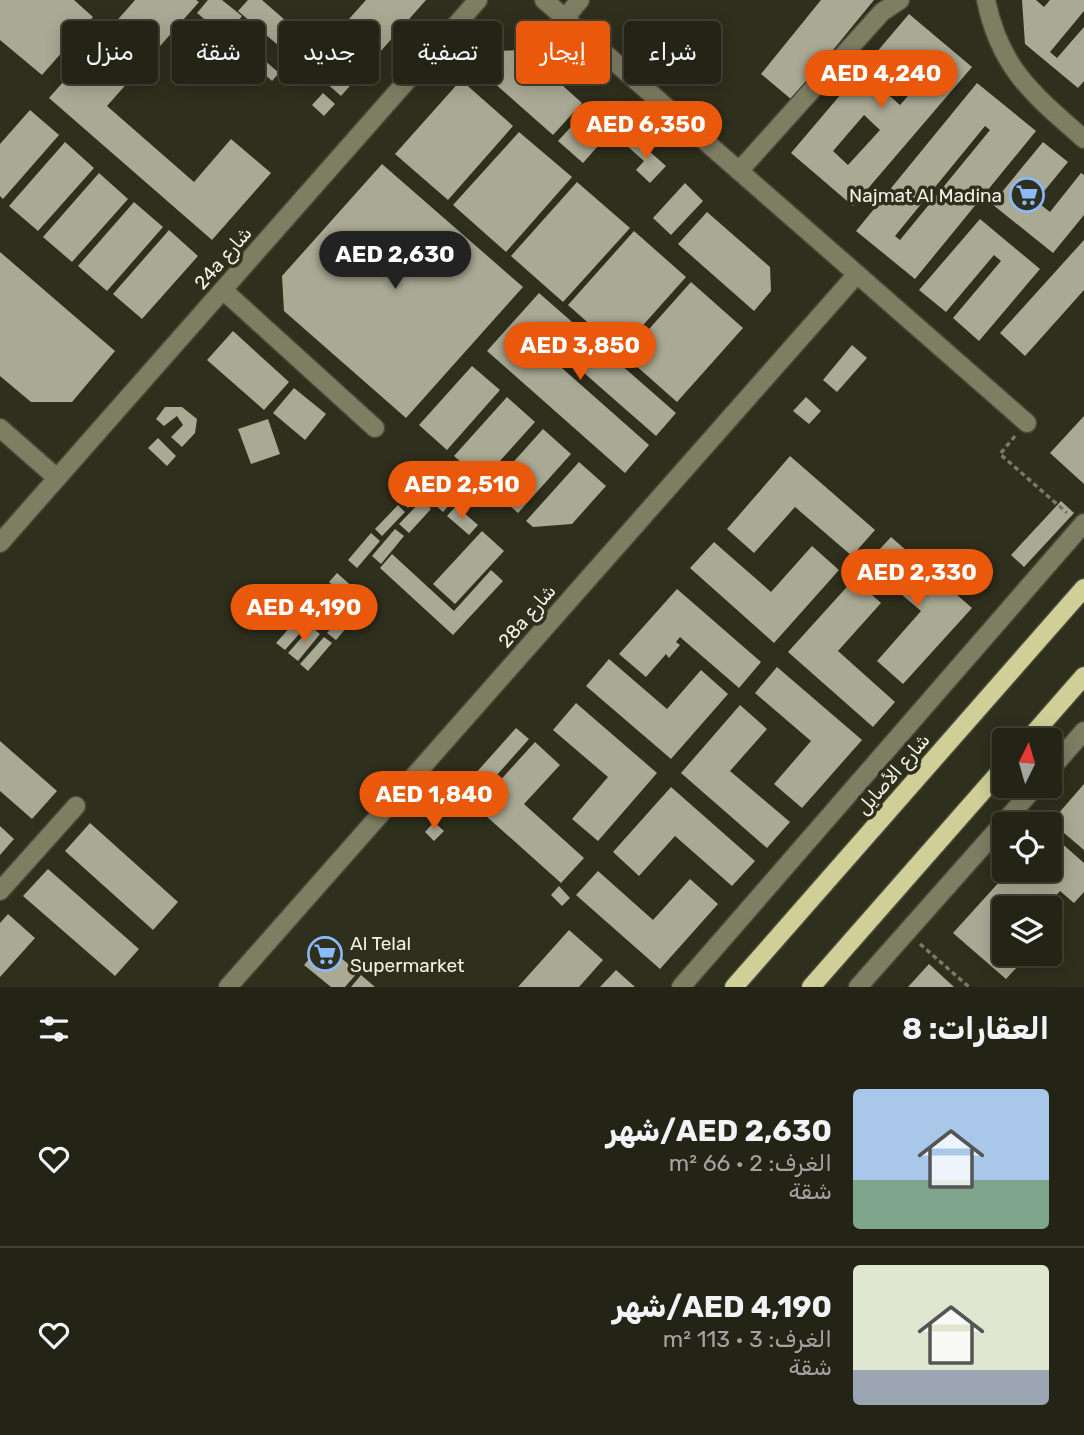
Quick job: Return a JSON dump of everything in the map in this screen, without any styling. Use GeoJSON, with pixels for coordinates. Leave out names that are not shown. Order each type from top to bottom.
{"type":"FeatureCollection","features":[{"type":"Feature","properties":{"kind":"main road","name":"شارع الأصايل"},"geometry":{"type":"LineString","coordinates":[[734,987],[1084,588]]}},
{"type":"Feature","properties":{"kind":"main road"},"geometry":{"type":"LineString","coordinates":[[1038,728],[1084,676]]}},
{"type":"Feature","properties":{"kind":"main road"},"geometry":{"type":"LineString","coordinates":[[811,987],[992,781]]}},
{"type":"Feature","properties":{"kind":"street","name":"24a شارع"},"geometry":{"type":"LineString","coordinates":[[0,543],[478,0]]}},
{"type":"Feature","properties":{"kind":"street"},"geometry":{"type":"LineString","coordinates":[[544,0],[1027,423]]}},
{"type":"Feature","properties":{"kind":"street"},"geometry":{"type":"LineString","coordinates":[[565,18],[580,0]]}},
{"type":"Feature","properties":{"kind":"street"},"geometry":{"type":"LineString","coordinates":[[739,171],[882,12],[900,0]]}},
{"type":"Feature","properties":{"kind":"street"},"geometry":{"type":"LineString","coordinates":[[986,0],[991,23],[1010,66],[1035,95],[1082,134]]}},
{"type":"Feature","properties":{"kind":"street","name":"28a شارع"},"geometry":{"type":"LineString","coordinates":[[228,987],[857,274]]}},
{"type":"Feature","properties":{"kind":"street"},"geometry":{"type":"LineString","coordinates":[[223,290],[375,428]]}},
{"type":"Feature","properties":{"kind":"street"},"geometry":{"type":"LineString","coordinates":[[0,428],[57,478]]}},
{"type":"Feature","properties":{"kind":"street"},"geometry":{"type":"LineString","coordinates":[[681,987],[1084,523]]}},
{"type":"Feature","properties":{"kind":"street"},"geometry":{"type":"LineString","coordinates":[[1062,756],[1084,731]]}},
{"type":"Feature","properties":{"kind":"street"},"geometry":{"type":"LineString","coordinates":[[858,987],[1025,798]]}},
{"type":"Feature","properties":{"kind":"street"},"geometry":{"type":"LineString","coordinates":[[0,891],[76,806]]}},
{"type":"Feature","properties":{"kind":"path"},"geometry":{"type":"LineString","coordinates":[[1027,423],[1000,454],[1068,512],[1059,522]]}},
{"type":"Feature","properties":{"kind":"path"},"geometry":{"type":"LineString","coordinates":[[907,932],[969,987]]}},
{"type":"Feature","properties":{"kind":"building"},"geometry":{"type":"Polygon","coordinates":[[[0,0],[74,0],[93,17],[89,21],[62,21],[62,52],[42,75],[0,40],[0,0]]]}},
{"type":"Feature","properties":{"kind":"building"},"geometry":{"type":"Polygon","coordinates":[[[135,0],[199,2],[182,21],[172,21],[172,33],[158,48],[158,21],[117,21],[135,0]]]}},
{"type":"Feature","properties":{"kind":"building"},"geometry":{"type":"Polygon","coordinates":[[[208,0],[222,0],[242,16],[238,21],[207,21],[197,13],[208,0]]]}},
{"type":"Feature","properties":{"kind":"building"},"geometry":{"type":"Polygon","coordinates":[[[248,0],[262,0],[286,21],[279,21],[279,46],[265,34],[265,21],[250,21],[238,11],[248,0]]]}},
{"type":"Feature","properties":{"kind":"building"},"geometry":{"type":"Polygon","coordinates":[[[366,0],[426,0],[407,21],[393,21],[393,37],[379,53],[379,21],[347,21],[366,0]]]}},
{"type":"Feature","properties":{"kind":"building"},"geometry":{"type":"Polygon","coordinates":[[[821,0],[874,0],[792,100],[761,74],[821,0]]]}},
{"type":"Feature","properties":{"kind":"building"},"geometry":{"type":"Polygon","coordinates":[[[1022,0],[1036,0],[1044,7],[1050,0],[1084,0],[1084,11],[1050,52],[1057,58],[1084,27],[1084,81],[1078,88],[1025,44],[1022,0]]]}},
{"type":"Feature","properties":{"kind":"building"},"geometry":{"type":"Polygon","coordinates":[[[909,14],[972,67],[853,206],[791,153],[909,14]],[[920,51],[884,91],[900,105],[935,65],[920,51]],[[864,115],[833,151],[848,165],[880,130],[864,115]]]}},
{"type":"Feature","properties":{"kind":"building"},"geometry":{"type":"Polygon","coordinates":[[[516,50],[516,84],[561,84],[582,103],[553,135],[495,84],[502,84],[502,51],[516,50]]]}},
{"type":"Feature","properties":{"kind":"building"},"geometry":{"type":"Polygon","coordinates":[[[265,61],[279,73],[272,81],[265,75],[265,61]]]}},
{"type":"Feature","properties":{"kind":"building"},"geometry":{"type":"Polygon","coordinates":[[[62,83],[126,84],[107,106],[194,182],[231,139],[271,173],[212,240],[49,98],[62,83]]]}},
{"type":"Feature","properties":{"kind":"building"},"geometry":{"type":"Polygon","coordinates":[[[977,83],[1036,131],[915,279],[856,231],[977,83]],[[985,126],[895,236],[900,240],[990,130],[985,126]]]}},
{"type":"Feature","properties":{"kind":"building"},"geometry":{"type":"Polygon","coordinates":[[[327,84],[352,84],[341,96],[327,84]]]}},
{"type":"Feature","properties":{"kind":"building"},"geometry":{"type":"Polygon","coordinates":[[[457,84],[466,84],[513,126],[448,200],[395,154],[457,84]]]}},
{"type":"Feature","properties":{"kind":"building"},"geometry":{"type":"Polygon","coordinates":[[[323,93],[335,104],[324,116],[312,105],[323,93]]]}},
{"type":"Feature","properties":{"kind":"building"},"geometry":{"type":"Polygon","coordinates":[[[589,107],[613,129],[583,163],[558,141],[589,107]]]}},
{"type":"Feature","properties":{"kind":"building"},"geometry":{"type":"Polygon","coordinates":[[[30,110],[59,135],[3,199],[0,196],[0,144],[30,110]]]}},
{"type":"Feature","properties":{"kind":"building"},"geometry":{"type":"Polygon","coordinates":[[[519,132],[572,177],[506,252],[453,205],[519,132]]]}},
{"type":"Feature","properties":{"kind":"building"},"geometry":{"type":"Polygon","coordinates":[[[633,137],[666,166],[650,183],[636,170],[644,161],[626,145],[633,137]]]}},
{"type":"Feature","properties":{"kind":"building"},"geometry":{"type":"Polygon","coordinates":[[[65,142],[94,168],[38,231],[9,206],[65,142]]]}},
{"type":"Feature","properties":{"kind":"building"},"geometry":{"type":"Polygon","coordinates":[[[1043,142],[1068,162],[1036,201],[1050,212],[1081,173],[1084,175],[1084,215],[1053,253],[992,204],[1043,142]]]}},
{"type":"Feature","properties":{"kind":"building"},"geometry":{"type":"Polygon","coordinates":[[[382,164],[523,287],[406,418],[284,311],[282,276],[382,164]]]}},
{"type":"Feature","properties":{"kind":"building"},"geometry":{"type":"Polygon","coordinates":[[[99,173],[128,199],[72,262],[43,237],[99,173]]]}},
{"type":"Feature","properties":{"kind":"building"},"geometry":{"type":"Polygon","coordinates":[[[577,182],[630,228],[563,302],[511,256],[577,182]]]}},
{"type":"Feature","properties":{"kind":"building"},"geometry":{"type":"Polygon","coordinates":[[[685,183],[703,201],[671,235],[653,218],[685,183]]]}},
{"type":"Feature","properties":{"kind":"building"},"geometry":{"type":"Polygon","coordinates":[[[134,202],[163,227],[107,291],[78,266],[134,202]]]}},
{"type":"Feature","properties":{"kind":"building"},"geometry":{"type":"Polygon","coordinates":[[[707,212],[770,267],[771,291],[754,311],[678,244],[707,212]]]}},
{"type":"Feature","properties":{"kind":"building"},"geometry":{"type":"Polygon","coordinates":[[[980,219],[1040,269],[979,341],[953,318],[1001,261],[994,255],[946,312],[919,290],[980,219]]]}},
{"type":"Feature","properties":{"kind":"building"},"geometry":{"type":"Polygon","coordinates":[[[169,230],[198,256],[142,319],[113,294],[169,230]]]}},
{"type":"Feature","properties":{"kind":"building"},"geometry":{"type":"Polygon","coordinates":[[[634,231],[686,277],[620,351],[568,305],[634,231]]]}},
{"type":"Feature","properties":{"kind":"building"},"geometry":{"type":"Polygon","coordinates":[[[1084,240],[1084,290],[1025,356],[1000,333],[1084,240]]]}},
{"type":"Feature","properties":{"kind":"building"},"geometry":{"type":"Polygon","coordinates":[[[0,252],[115,351],[72,402],[31,402],[0,376],[0,252]]]}},
{"type":"Feature","properties":{"kind":"building"},"geometry":{"type":"Polygon","coordinates":[[[691,282],[743,328],[677,402],[625,356],[691,282]]]}},
{"type":"Feature","properties":{"kind":"building"},"geometry":{"type":"Polygon","coordinates":[[[539,293],[676,413],[656,436],[535,330],[528,338],[649,445],[625,473],[487,351],[539,293]]]}},
{"type":"Feature","properties":{"kind":"building"},"geometry":{"type":"Polygon","coordinates":[[[233,331],[289,382],[264,410],[207,360],[233,331]]]}},
{"type":"Feature","properties":{"kind":"building"},"geometry":{"type":"Polygon","coordinates":[[[852,345],[867,358],[837,392],[823,380],[852,345]]]}},
{"type":"Feature","properties":{"kind":"building"},"geometry":{"type":"Polygon","coordinates":[[[472,366],[500,390],[447,450],[419,425],[472,366]]]}},
{"type":"Feature","properties":{"kind":"building"},"geometry":{"type":"Polygon","coordinates":[[[294,388],[326,414],[305,440],[273,413],[294,388]]]}},
{"type":"Feature","properties":{"kind":"building"},"geometry":{"type":"Polygon","coordinates":[[[507,397],[535,422],[482,481],[454,456],[507,397]]]}},
{"type":"Feature","properties":{"kind":"building"},"geometry":{"type":"Polygon","coordinates":[[[806,397],[821,411],[809,424],[793,411],[806,397]]]}},
{"type":"Feature","properties":{"kind":"building"},"geometry":{"type":"Polygon","coordinates":[[[165,407],[182,407],[197,419],[195,433],[182,447],[171,437],[183,425],[177,416],[164,426],[156,419],[165,407]]]}},
{"type":"Feature","properties":{"kind":"building"},"geometry":{"type":"Polygon","coordinates":[[[1084,416],[1084,484],[1050,453],[1084,416]]]}},
{"type":"Feature","properties":{"kind":"building"},"geometry":{"type":"Polygon","coordinates":[[[268,419],[280,454],[251,464],[238,429],[268,419]]]}},
{"type":"Feature","properties":{"kind":"building"},"geometry":{"type":"Polygon","coordinates":[[[543,429],[571,454],[518,513],[490,488],[543,429]]]}},
{"type":"Feature","properties":{"kind":"building"},"geometry":{"type":"Polygon","coordinates":[[[158,438],[176,456],[167,466],[148,448],[158,438]]]}},
{"type":"Feature","properties":{"kind":"building"},"geometry":{"type":"Polygon","coordinates":[[[790,456],[875,530],[852,556],[795,507],[754,553],[727,529],[790,456]]]}},
{"type":"Feature","properties":{"kind":"building"},"geometry":{"type":"Polygon","coordinates":[[[579,462],[606,486],[572,524],[533,527],[526,521],[579,462]]]}},
{"type":"Feature","properties":{"kind":"building"},"geometry":{"type":"Polygon","coordinates":[[[423,475],[431,482],[408,508],[400,500],[423,475]]]}},
{"type":"Feature","properties":{"kind":"building"},"geometry":{"type":"Polygon","coordinates":[[[434,486],[452,502],[443,512],[425,496],[434,486]]]}},
{"type":"Feature","properties":{"kind":"building"},"geometry":{"type":"Polygon","coordinates":[[[422,500],[431,509],[409,533],[399,524],[422,500]]]}},
{"type":"Feature","properties":{"kind":"building"},"geometry":{"type":"Polygon","coordinates":[[[1061,501],[1074,513],[1024,567],[1011,555],[1061,501]]]}},
{"type":"Feature","properties":{"kind":"building"},"geometry":{"type":"Polygon","coordinates":[[[398,505],[405,512],[382,536],[375,529],[398,505]]]}},
{"type":"Feature","properties":{"kind":"building"},"geometry":{"type":"Polygon","coordinates":[[[456,506],[478,525],[469,535],[447,516],[456,506]]]}},
{"type":"Feature","properties":{"kind":"building"},"geometry":{"type":"Polygon","coordinates":[[[395,529],[404,536],[381,564],[372,556],[395,529]]]}},
{"type":"Feature","properties":{"kind":"building"},"geometry":{"type":"Polygon","coordinates":[[[482,531],[504,551],[455,604],[433,584],[482,531]]]}},
{"type":"Feature","properties":{"kind":"building"},"geometry":{"type":"Polygon","coordinates":[[[371,533],[380,541],[357,568],[348,560],[371,533]]]}},
{"type":"Feature","properties":{"kind":"building"},"geometry":{"type":"Polygon","coordinates":[[[891,537],[972,608],[903,684],[877,661],[921,611],[866,564],[891,537]]]}},
{"type":"Feature","properties":{"kind":"building"},"geometry":{"type":"Polygon","coordinates":[[[714,542],[771,592],[812,546],[839,570],[774,643],[690,568],[714,542]]]}},
{"type":"Feature","properties":{"kind":"building"},"geometry":{"type":"Polygon","coordinates":[[[392,554],[454,611],[491,570],[503,581],[453,635],[380,568],[392,554]]]}},
{"type":"Feature","properties":{"kind":"building"},"geometry":{"type":"Polygon","coordinates":[[[337,573],[364,597],[356,606],[329,582],[337,573]]]}},
{"type":"Feature","properties":{"kind":"building"},"geometry":{"type":"Polygon","coordinates":[[[854,579],[881,603],[838,651],[895,702],[873,727],[788,652],[854,579]]]}},
{"type":"Feature","properties":{"kind":"building"},"geometry":{"type":"Polygon","coordinates":[[[326,586],[335,594],[313,619],[304,611],[326,586]]]}},
{"type":"Feature","properties":{"kind":"building"},"geometry":{"type":"Polygon","coordinates":[[[677,589],[761,662],[739,688],[680,637],[676,642],[680,645],[669,658],[666,654],[646,677],[619,654],[677,589]]]}},
{"type":"Feature","properties":{"kind":"building"},"geometry":{"type":"Polygon","coordinates":[[[338,597],[346,605],[324,630],[315,622],[338,597]]]}},
{"type":"Feature","properties":{"kind":"building"},"geometry":{"type":"Polygon","coordinates":[[[350,607],[358,614],[336,640],[327,633],[350,607]]]}},
{"type":"Feature","properties":{"kind":"building"},"geometry":{"type":"Polygon","coordinates":[[[300,616],[308,624],[285,650],[276,643],[300,616]]]}},
{"type":"Feature","properties":{"kind":"building"},"geometry":{"type":"Polygon","coordinates":[[[311,627],[320,634],[298,661],[288,653],[311,627]]]}},
{"type":"Feature","properties":{"kind":"building"},"geometry":{"type":"Polygon","coordinates":[[[324,637],[332,643],[308,671],[300,664],[324,637]]]}},
{"type":"Feature","properties":{"kind":"building"},"geometry":{"type":"Polygon","coordinates":[[[609,659],[667,709],[701,670],[728,694],[671,759],[586,686],[609,659]]]}},
{"type":"Feature","properties":{"kind":"building"},"geometry":{"type":"Polygon","coordinates":[[[777,667],[862,740],[802,808],[774,784],[811,741],[755,693],[777,667]]]}},
{"type":"Feature","properties":{"kind":"building"},"geometry":{"type":"Polygon","coordinates":[[[576,703],[657,773],[598,841],[572,819],[608,777],[553,730],[576,703]]]}},
{"type":"Feature","properties":{"kind":"building"},"geometry":{"type":"Polygon","coordinates":[[[740,705],[767,729],[730,771],[790,822],[767,848],[681,773],[740,705]]]}},
{"type":"Feature","properties":{"kind":"building"},"geometry":{"type":"Polygon","coordinates":[[[516,728],[529,739],[480,794],[467,783],[516,728]]]}},
{"type":"Feature","properties":{"kind":"building"},"geometry":{"type":"Polygon","coordinates":[[[0,741],[57,791],[32,819],[0,791],[0,741]]]}},
{"type":"Feature","properties":{"kind":"building"},"geometry":{"type":"Polygon","coordinates":[[[535,742],[560,765],[524,804],[584,858],[561,883],[476,807],[535,742]]]}},
{"type":"Feature","properties":{"kind":"building"},"geometry":{"type":"Polygon","coordinates":[[[1084,784],[1084,850],[1062,831],[1062,812],[1060,812],[1084,784]]]}},
{"type":"Feature","properties":{"kind":"building"},"geometry":{"type":"Polygon","coordinates":[[[671,787],[755,861],[732,886],[675,836],[639,876],[613,852],[671,787]]]}},
{"type":"Feature","properties":{"kind":"building"},"geometry":{"type":"Polygon","coordinates":[[[434,822],[444,831],[434,841],[425,832],[434,822]]]}},
{"type":"Feature","properties":{"kind":"building"},"geometry":{"type":"Polygon","coordinates":[[[90,823],[178,902],[153,930],[65,851],[90,823]]]}},
{"type":"Feature","properties":{"kind":"building"},"geometry":{"type":"Polygon","coordinates":[[[0,826],[14,839],[0,855],[0,826]]]}},
{"type":"Feature","properties":{"kind":"building"},"geometry":{"type":"Polygon","coordinates":[[[1062,844],[1084,863],[1084,892],[1074,903],[1060,891],[1056,896],[992,896],[992,966],[1018,966],[1006,979],[953,933],[999,882],[1062,882],[1062,844]]]}},
{"type":"Feature","properties":{"kind":"building"},"geometry":{"type":"Polygon","coordinates":[[[48,869],[139,949],[115,976],[23,896],[48,869]]]}},
{"type":"Feature","properties":{"kind":"building"},"geometry":{"type":"Polygon","coordinates":[[[598,871],[653,920],[690,879],[718,904],[660,969],[576,895],[598,871]]]}},
{"type":"Feature","properties":{"kind":"building"},"geometry":{"type":"Polygon","coordinates":[[[559,886],[570,898],[562,906],[551,895],[559,886]]]}},
{"type":"Feature","properties":{"kind":"building"},"geometry":{"type":"Polygon","coordinates":[[[8,914],[35,938],[0,977],[0,923],[8,914]]]}},
{"type":"Feature","properties":{"kind":"building"},"geometry":{"type":"Polygon","coordinates":[[[569,930],[603,960],[579,987],[518,987],[569,930]]]}},
{"type":"Feature","properties":{"kind":"building","name":"Al Telal Supermarket"},"geometry":{"type":"Polygon","coordinates":[[[323,943],[358,972],[345,987],[331,987],[304,965],[323,943]]]}},
{"type":"Feature","properties":{"kind":"building"},"geometry":{"type":"Polygon","coordinates":[[[929,964],[954,987],[908,987],[929,964]]]}},
{"type":"Feature","properties":{"kind":"building"},"geometry":{"type":"Polygon","coordinates":[[[616,970],[635,987],[600,987],[616,970]]]}},
{"type":"Feature","properties":{"kind":"building"},"geometry":{"type":"Polygon","coordinates":[[[361,975],[375,987],[351,987],[361,975]]]}},
{"type":"Feature","properties":{"kind":"place","name":"Najmat Al Madina"},"geometry":{"type":"Point","coordinates":[1027,195]}},
{"type":"Feature","properties":{"kind":"place","name":"Al Telal Supermarket"},"geometry":{"type":"Point","coordinates":[325,954]}}]}
